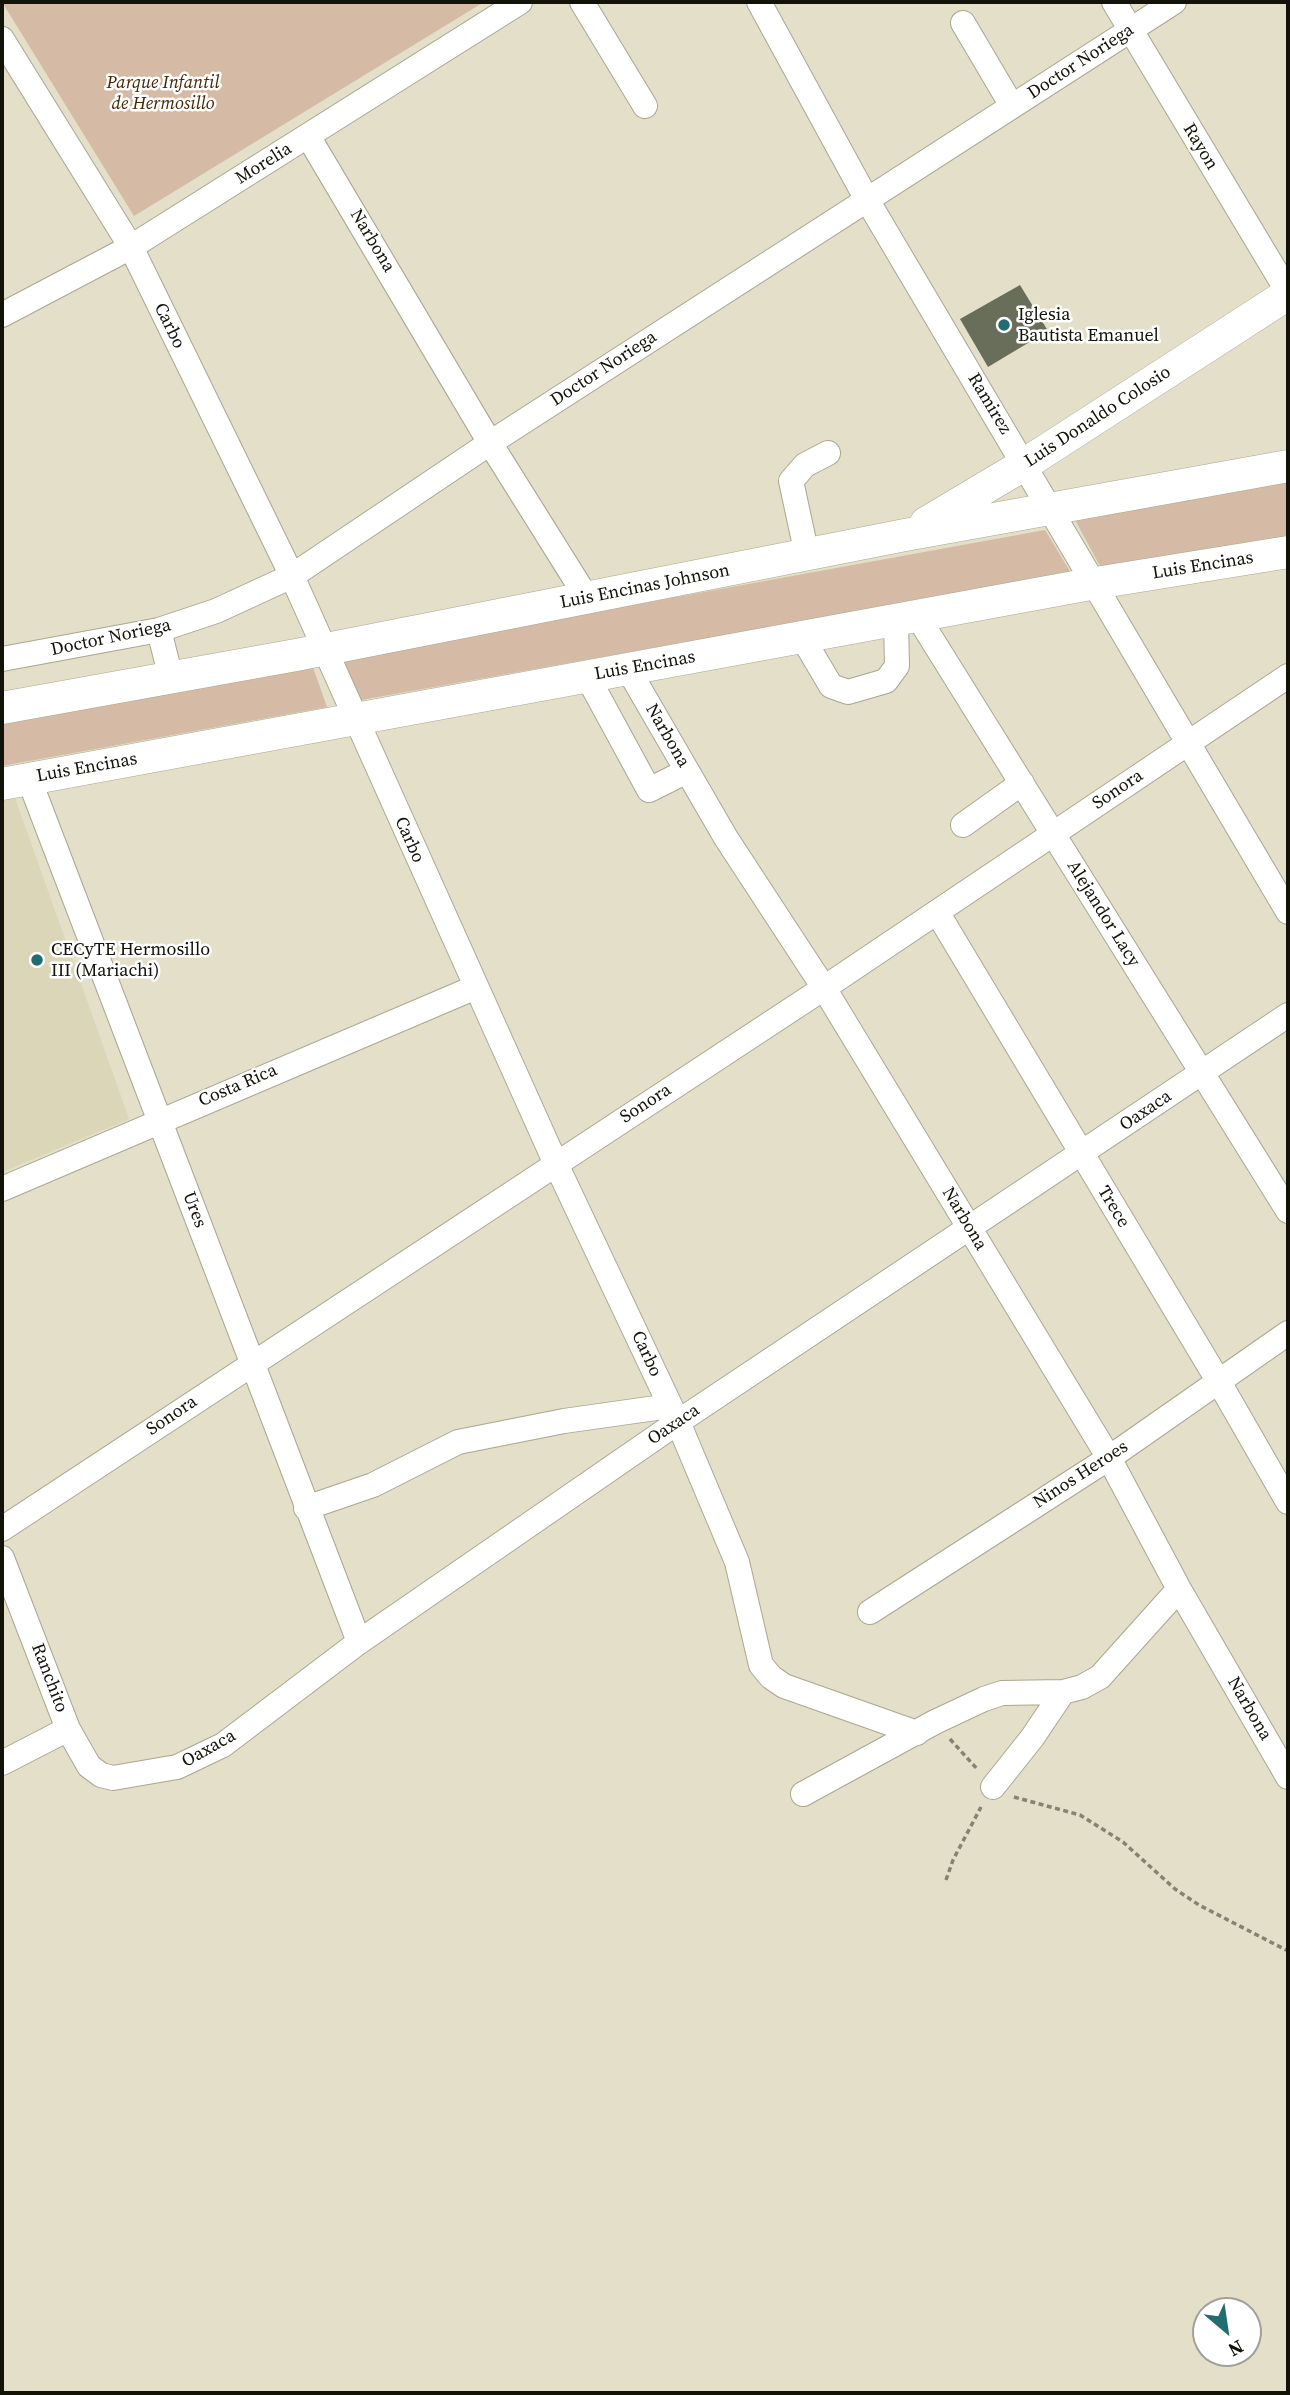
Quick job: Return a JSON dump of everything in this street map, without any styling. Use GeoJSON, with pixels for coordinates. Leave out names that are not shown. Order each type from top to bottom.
{"type":"FeatureCollection","features":[{"type":"Feature","properties":{"kind":"main road","name":"Luis Donaldo Colosio"},"geometry":{"type":"LineString","coordinates":[[905,535],[1025,464],[1288,293]]}},
{"type":"Feature","properties":{"kind":"main road","name":"Luis Encinas Johnson"},"geometry":{"type":"LineString","coordinates":[[2,706],[171,678],[905,535],[1288,466]]}},
{"type":"Feature","properties":{"kind":"main road","name":"Luis Encinas"},"geometry":{"type":"LineString","coordinates":[[15,781],[1096,583],[1288,552]]}},
{"type":"Feature","properties":{"kind":"street","name":"Morelia"},"geometry":{"type":"LineString","coordinates":[[2,315],[131,247],[520,2]]}},
{"type":"Feature","properties":{"kind":"street"},"geometry":{"type":"LineString","coordinates":[[582,2],[645,106]]}},
{"type":"Feature","properties":{"kind":"street","name":"Ramirez"},"geometry":{"type":"LineString","coordinates":[[759,2],[866,198],[1096,583],[1288,912]]}},
{"type":"Feature","properties":{"kind":"street","name":"Rayon"},"geometry":{"type":"LineString","coordinates":[[1114,2],[1288,293]]}},
{"type":"Feature","properties":{"kind":"street","name":"Doctor Noriega"},"geometry":{"type":"LineString","coordinates":[[2,659],[159,630],[216,611],[292,576],[490,443],[866,198],[1174,2]]}},
{"type":"Feature","properties":{"kind":"street"},"geometry":{"type":"LineString","coordinates":[[963,23],[1012,106]]}},
{"type":"Feature","properties":{"kind":"street","name":"Carbo"},"geometry":{"type":"LineString","coordinates":[[2,39],[131,247],[292,576],[556,1164],[674,1414],[737,1562],[761,1665],[784,1686],[926,1728]]}},
{"type":"Feature","properties":{"kind":"street","name":"Narbona"},"geometry":{"type":"LineString","coordinates":[[308,136],[490,443],[587,598]]}},
{"type":"Feature","properties":{"kind":"street"},"geometry":{"type":"LineString","coordinates":[[807,555],[791,481],[805,465],[828,453]]}},
{"type":"Feature","properties":{"kind":"street"},"geometry":{"type":"LineString","coordinates":[[802,637],[831,686],[848,692],[886,681],[897,666],[907,619]]}},
{"type":"Feature","properties":{"kind":"street","name":"Alejandor Lacy"},"geometry":{"type":"LineString","coordinates":[[907,619],[1022,783],[1288,1211]]}},
{"type":"Feature","properties":{"kind":"street"},"geometry":{"type":"LineString","coordinates":[[159,630],[171,678]]}},
{"type":"Feature","properties":{"kind":"street","name":"Narbona"},"geometry":{"type":"LineString","coordinates":[[628,669],[687,771],[824,988],[1109,1458],[1180,1589],[1288,1777]]}},
{"type":"Feature","properties":{"kind":"street"},"geometry":{"type":"LineString","coordinates":[[587,676],[649,790],[687,771]]}},
{"type":"Feature","properties":{"kind":"street","name":"Sonora"},"geometry":{"type":"LineString","coordinates":[[2,1528],[824,988],[1288,676]]}},
{"type":"Feature","properties":{"kind":"street","name":"Ures"},"geometry":{"type":"LineString","coordinates":[[15,781],[159,1119],[359,1642]]}},
{"type":"Feature","properties":{"kind":"street"},"geometry":{"type":"LineString","coordinates":[[963,825],[1022,783]]}},
{"type":"Feature","properties":{"kind":"street","name":"Trece"},"geometry":{"type":"LineString","coordinates":[[937,912],[1219,1382],[1288,1503]]}},
{"type":"Feature","properties":{"kind":"street","name":"Costa Rica"},"geometry":{"type":"LineString","coordinates":[[2,1189],[159,1119],[476,987]]}},
{"type":"Feature","properties":{"kind":"street","name":"Oaxaca"},"geometry":{"type":"LineString","coordinates":[[68,1729],[89,1766],[101,1775],[128,1777],[177,1768],[223,1745],[359,1642],[674,1414],[970,1229],[1288,1015]]}},
{"type":"Feature","properties":{"kind":"street","name":"Ninos Heroes"},"geometry":{"type":"LineString","coordinates":[[870,1612],[1109,1458],[1288,1333]]}},
{"type":"Feature","properties":{"kind":"street"},"geometry":{"type":"LineString","coordinates":[[306,1508],[373,1485],[458,1443],[564,1421],[674,1414]]}},
{"type":"Feature","properties":{"kind":"street","name":"Ranchito"},"geometry":{"type":"LineString","coordinates":[[2,1558],[68,1729],[2,1763]]}},
{"type":"Feature","properties":{"kind":"street"},"geometry":{"type":"LineString","coordinates":[[803,1794],[926,1728],[1002,1693],[1063,1692],[1082,1687],[1100,1677],[1180,1589]]}},
{"type":"Feature","properties":{"kind":"street"},"geometry":{"type":"LineString","coordinates":[[993,1787],[1032,1738],[1063,1692]]}},
{"type":"Feature","properties":{"kind":"path"},"geometry":{"type":"LineString","coordinates":[[926,1728],[993,1787],[1023,1800],[1080,1815],[1123,1842],[1175,1889],[1199,1905],[1288,1951]]}},
{"type":"Feature","properties":{"kind":"path"},"geometry":{"type":"LineString","coordinates":[[946,1880],[953,1860],[993,1787]]}},
{"type":"Feature","properties":{"kind":"shaded area","name":"CECyTE Hermosillo III (Mariachi)"},"geometry":{"type":"Polygon","coordinates":[[[15,798],[129,1119],[2,1172],[2,801],[15,798]]]}},
{"type":"Feature","properties":{"kind":"green space","name":"Parque Infantil de Hermosillo"},"geometry":{"type":"Polygon","coordinates":[[[2,2],[484,2],[134,216],[2,2]]]}},
{"type":"Feature","properties":{"kind":"green space"},"geometry":{"type":"Polygon","coordinates":[[[1288,481],[1288,538],[1100,566],[1075,520],[1288,481]]]}},
{"type":"Feature","properties":{"kind":"green space"},"geometry":{"type":"Polygon","coordinates":[[[1045,530],[1071,573],[350,702],[336,659],[1045,530]]]}},
{"type":"Feature","properties":{"kind":"green space"},"geometry":{"type":"Polygon","coordinates":[[[311,662],[327,707],[2,766],[2,719],[311,662]]]}},
{"type":"Feature","properties":{"kind":"building","name":"Iglesia Bautista Emanuel"},"geometry":{"type":"Polygon","coordinates":[[[1020,285],[1048,331],[988,367],[960,319],[1020,285]]]}},
{"type":"Feature","properties":{"kind":"place","name":"Iglesia Bautista Emanuel"},"geometry":{"type":"Point","coordinates":[1004,325]}},
{"type":"Feature","properties":{"kind":"place","name":"CECyTE Hermosillo III (Mariachi)"},"geometry":{"type":"Point","coordinates":[37,960]}}]}
